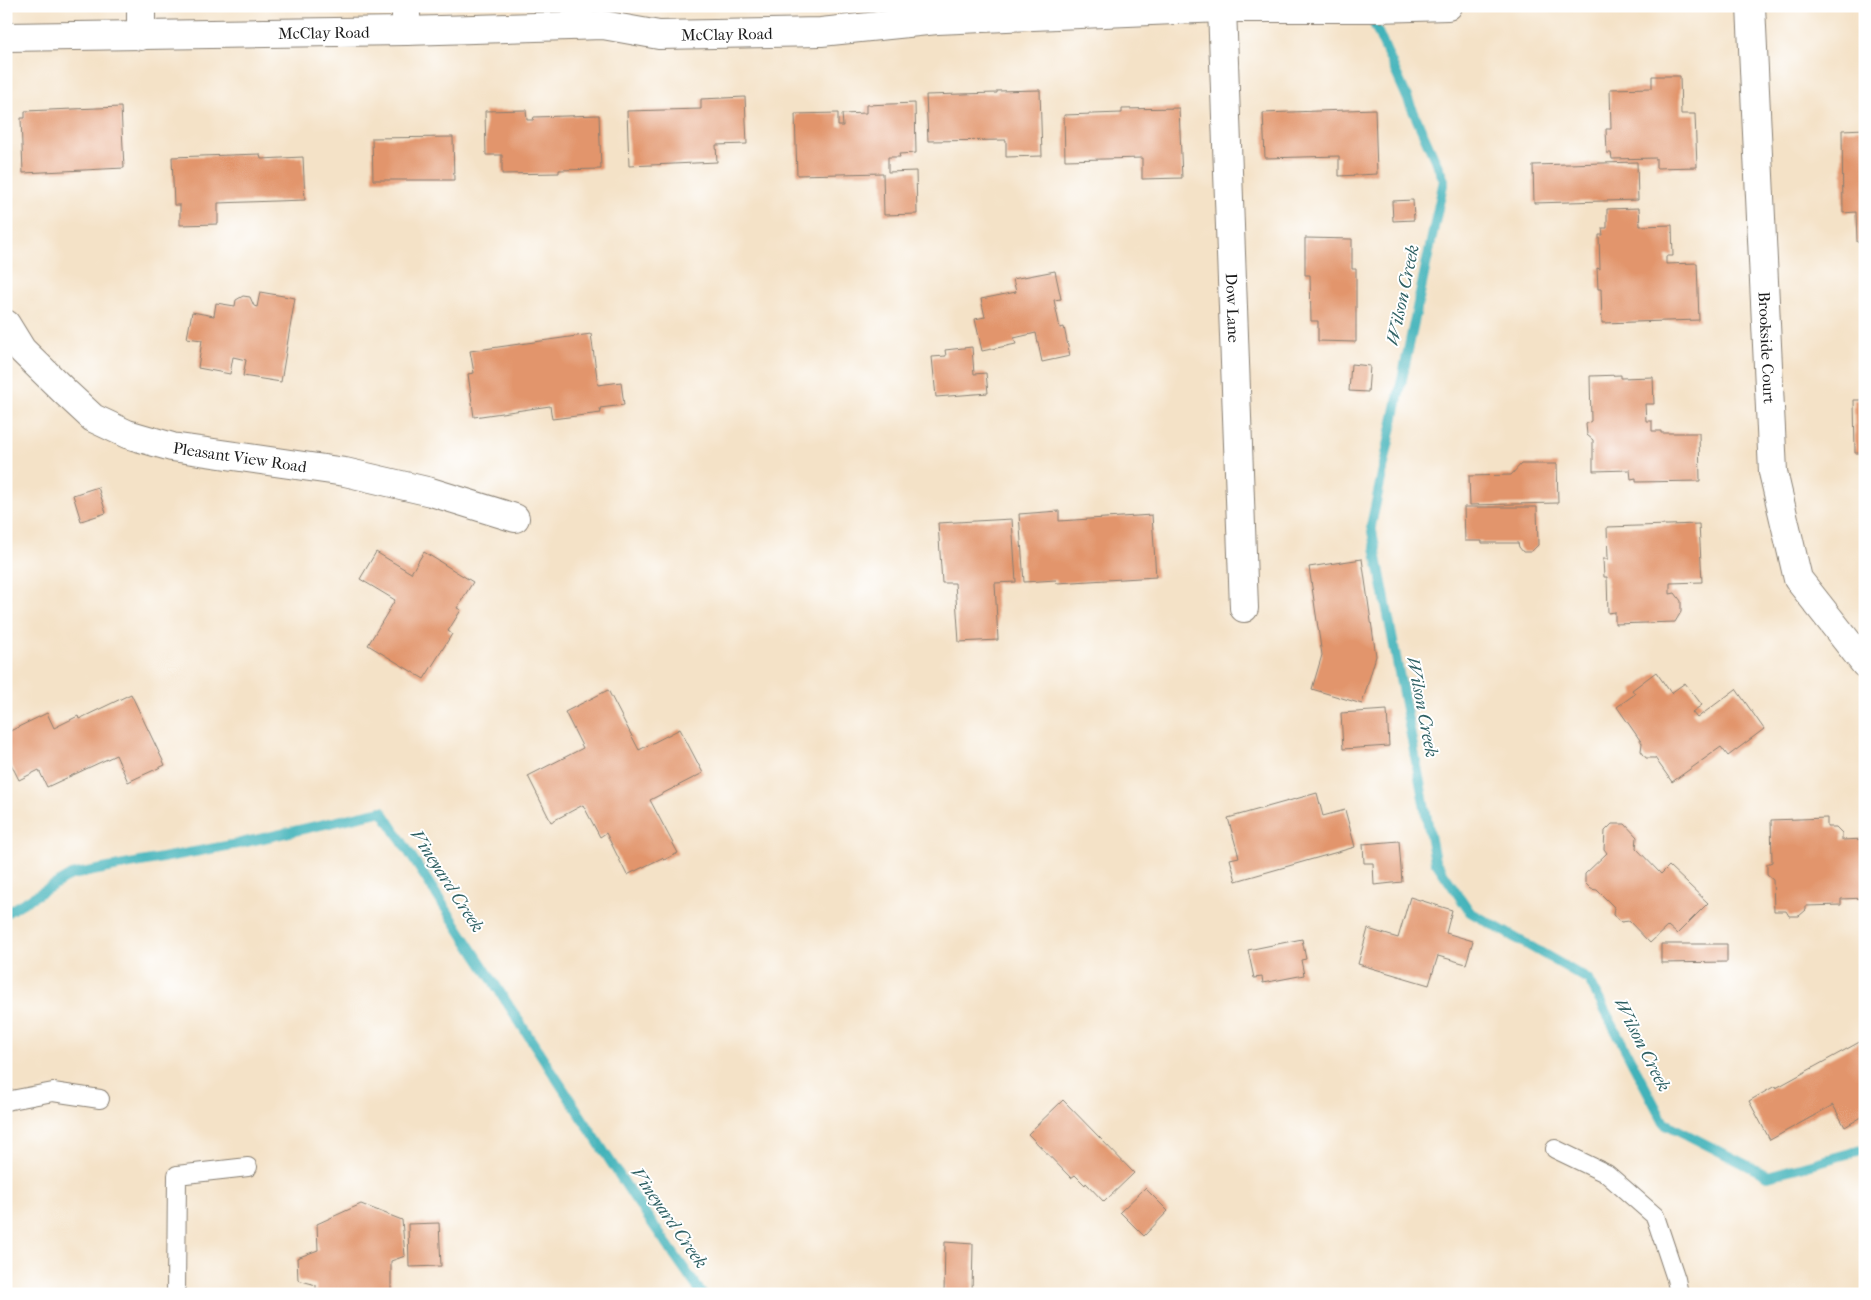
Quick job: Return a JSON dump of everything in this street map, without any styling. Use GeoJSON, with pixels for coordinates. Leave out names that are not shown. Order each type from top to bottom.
{"type":"FeatureCollection","features":[{"type":"Feature","properties":{"kind":"street"},"geometry":{"type":"LineString","coordinates":[[140,36],[141,6]]}},
{"type":"Feature","properties":{"kind":"street","name":"McClay Road"},"geometry":{"type":"LineString","coordinates":[[6,37],[140,36],[406,19],[603,26],[659,35],[821,32],[936,20],[1222,8],[1448,6]]}},
{"type":"Feature","properties":{"kind":"street","name":"Brookside Court"},"geometry":{"type":"LineString","coordinates":[[1751,6],[1773,472],[1798,580],[1865,664]]}},
{"type":"Feature","properties":{"kind":"street","name":"Dow Lane"},"geometry":{"type":"LineString","coordinates":[[1222,8],[1244,608]]}},
{"type":"Feature","properties":{"kind":"street","name":"Pleasant View Road"},"geometry":{"type":"LineString","coordinates":[[6,324],[22,350],[93,418],[127,434],[172,447],[345,472],[431,492],[515,518]]}},
{"type":"Feature","properties":{"kind":"lane"},"geometry":{"type":"LineString","coordinates":[[6,1101],[53,1092],[100,1099]]}},
{"type":"Feature","properties":{"kind":"lane"},"geometry":{"type":"LineString","coordinates":[[1555,1148],[1608,1174],[1655,1216],[1676,1279],[1679,1294]]}},
{"type":"Feature","properties":{"kind":"lane"},"geometry":{"type":"LineString","coordinates":[[176,1294],[177,1175],[248,1167]]}},
{"type":"Feature","properties":{"kind":"building"},"geometry":{"type":"Polygon","coordinates":[[[1652,76],[1680,76],[1681,114],[1695,114],[1697,167],[1656,168],[1656,158],[1612,159],[1611,153],[1607,153],[1606,129],[1611,129],[1610,89],[1652,88],[1652,76]]]}},
{"type":"Feature","properties":{"kind":"building"},"geometry":{"type":"Polygon","coordinates":[[[1040,90],[1042,156],[1006,157],[1006,140],[928,141],[926,95],[1040,90]]]}},
{"type":"Feature","properties":{"kind":"building"},"geometry":{"type":"Polygon","coordinates":[[[745,97],[747,144],[716,145],[717,162],[629,166],[627,111],[701,109],[701,99],[745,97]]]}},
{"type":"Feature","properties":{"kind":"building"},"geometry":{"type":"Polygon","coordinates":[[[915,103],[916,153],[899,154],[900,157],[888,157],[888,172],[916,171],[917,214],[884,215],[883,173],[797,175],[795,114],[838,113],[838,126],[843,126],[842,114],[866,113],[866,105],[915,103]]]}},
{"type":"Feature","properties":{"kind":"building"},"geometry":{"type":"Polygon","coordinates":[[[121,107],[124,168],[23,173],[21,118],[25,118],[25,111],[121,107]]]}},
{"type":"Feature","properties":{"kind":"building"},"geometry":{"type":"Polygon","coordinates":[[[1179,108],[1182,178],[1142,179],[1142,158],[1065,160],[1064,115],[1122,113],[1122,109],[1179,108]]]}},
{"type":"Feature","properties":{"kind":"building"},"geometry":{"type":"Polygon","coordinates":[[[1375,109],[1377,174],[1339,176],[1339,156],[1265,158],[1263,113],[1375,109]]]}},
{"type":"Feature","properties":{"kind":"building"},"geometry":{"type":"Polygon","coordinates":[[[526,110],[527,120],[533,120],[534,117],[599,115],[601,169],[559,170],[559,173],[502,174],[502,155],[486,155],[485,111],[526,110]]]}},
{"type":"Feature","properties":{"kind":"building"},"geometry":{"type":"Polygon","coordinates":[[[1865,129],[1865,259],[1861,259],[1860,243],[1857,242],[1856,212],[1843,213],[1842,130],[1865,129]]]}},
{"type":"Feature","properties":{"kind":"building"},"geometry":{"type":"Polygon","coordinates":[[[453,137],[454,180],[373,180],[372,138],[453,137]]]}},
{"type":"Feature","properties":{"kind":"building"},"geometry":{"type":"Polygon","coordinates":[[[260,154],[261,159],[303,157],[305,200],[218,203],[218,224],[180,225],[180,205],[174,205],[172,157],[260,154]]]}},
{"type":"Feature","properties":{"kind":"building"},"geometry":{"type":"Polygon","coordinates":[[[1637,162],[1638,200],[1534,203],[1533,165],[1637,162]]]}},
{"type":"Feature","properties":{"kind":"building"},"geometry":{"type":"Polygon","coordinates":[[[1413,200],[1414,220],[1393,221],[1392,201],[1413,200]]]}},
{"type":"Feature","properties":{"kind":"building"},"geometry":{"type":"Polygon","coordinates":[[[1639,208],[1640,226],[1672,225],[1673,256],[1666,256],[1666,264],[1697,263],[1699,320],[1602,323],[1601,289],[1598,289],[1597,268],[1600,269],[1599,235],[1603,235],[1602,228],[1607,228],[1607,209],[1639,208]]]}},
{"type":"Feature","properties":{"kind":"building"},"geometry":{"type":"Polygon","coordinates":[[[1305,238],[1352,239],[1352,269],[1356,269],[1356,342],[1318,341],[1318,321],[1311,321],[1310,275],[1305,275],[1305,238]]]}},
{"type":"Feature","properties":{"kind":"building"},"geometry":{"type":"Polygon","coordinates":[[[1055,271],[1061,299],[1054,300],[1060,328],[1064,327],[1070,356],[1042,362],[1036,333],[1014,338],[1016,344],[982,351],[975,319],[985,317],[981,299],[1016,292],[1013,279],[1055,271]]]}},
{"type":"Feature","properties":{"kind":"building"},"geometry":{"type":"Polygon","coordinates":[[[260,292],[295,298],[281,382],[243,376],[246,360],[233,357],[230,374],[198,368],[202,340],[187,338],[192,312],[214,316],[216,303],[235,306],[236,300],[243,296],[250,297],[254,306],[257,307],[260,292]]]}},
{"type":"Feature","properties":{"kind":"building"},"geometry":{"type":"Polygon","coordinates":[[[591,334],[598,385],[621,382],[624,405],[600,408],[601,413],[552,419],[550,406],[474,417],[468,374],[474,373],[470,351],[591,334]]]}},
{"type":"Feature","properties":{"kind":"building"},"geometry":{"type":"Polygon","coordinates":[[[972,347],[974,374],[986,373],[988,393],[936,397],[932,357],[946,356],[945,350],[972,347]]]}},
{"type":"Feature","properties":{"kind":"building"},"geometry":{"type":"Polygon","coordinates":[[[1351,364],[1370,366],[1368,392],[1349,391],[1351,364]]]}},
{"type":"Feature","properties":{"kind":"building"},"geometry":{"type":"Polygon","coordinates":[[[1621,375],[1621,378],[1653,377],[1654,404],[1645,404],[1646,421],[1652,421],[1652,431],[1661,431],[1661,433],[1699,433],[1700,481],[1636,482],[1636,478],[1631,479],[1630,470],[1593,471],[1593,440],[1587,435],[1586,424],[1591,421],[1590,376],[1621,375]]]}},
{"type":"Feature","properties":{"kind":"building"},"geometry":{"type":"Polygon","coordinates":[[[1854,400],[1865,400],[1865,453],[1855,453],[1854,400]]]}},
{"type":"Feature","properties":{"kind":"building"},"geometry":{"type":"Polygon","coordinates":[[[1521,464],[1557,464],[1558,503],[1470,505],[1469,476],[1511,475],[1521,464]]]}},
{"type":"Feature","properties":{"kind":"building"},"geometry":{"type":"Polygon","coordinates":[[[98,487],[106,513],[81,521],[73,495],[98,487]]]}},
{"type":"Feature","properties":{"kind":"building"},"geometry":{"type":"Polygon","coordinates":[[[1464,507],[1537,507],[1538,545],[1531,552],[1523,552],[1518,543],[1465,541],[1464,507]]]}},
{"type":"Feature","properties":{"kind":"building"},"geometry":{"type":"Polygon","coordinates":[[[1059,511],[1059,521],[1152,515],[1156,577],[1057,583],[1056,580],[1024,582],[1019,514],[1059,511]]]}},
{"type":"Feature","properties":{"kind":"building"},"geometry":{"type":"Polygon","coordinates":[[[1012,519],[1016,582],[995,583],[998,640],[959,642],[955,583],[942,583],[938,523],[1012,519]]]}},
{"type":"Feature","properties":{"kind":"building"},"geometry":{"type":"Polygon","coordinates":[[[1699,524],[1702,582],[1670,583],[1670,594],[1675,593],[1681,601],[1681,612],[1675,622],[1615,624],[1615,612],[1608,613],[1607,577],[1604,577],[1603,559],[1608,559],[1607,527],[1699,524]]]}},
{"type":"Feature","properties":{"kind":"building"},"geometry":{"type":"Polygon","coordinates":[[[376,552],[411,573],[424,552],[473,582],[457,608],[461,610],[448,631],[452,634],[424,679],[368,645],[395,600],[360,579],[376,552]]]}},
{"type":"Feature","properties":{"kind":"building"},"geometry":{"type":"Polygon","coordinates":[[[1362,559],[1376,656],[1362,704],[1312,689],[1322,655],[1309,567],[1362,559]]]}},
{"type":"Feature","properties":{"kind":"building"},"geometry":{"type":"Polygon","coordinates":[[[1656,672],[1671,693],[1685,683],[1702,705],[1692,712],[1697,718],[1736,689],[1764,729],[1728,756],[1721,747],[1672,782],[1655,758],[1646,758],[1641,751],[1642,743],[1617,707],[1635,694],[1632,690],[1656,672]]]}},
{"type":"Feature","properties":{"kind":"building"},"geometry":{"type":"Polygon","coordinates":[[[608,690],[639,750],[680,729],[703,773],[650,800],[678,853],[664,860],[662,858],[627,875],[606,833],[600,837],[583,805],[551,822],[528,776],[583,748],[565,712],[608,690]]]}},
{"type":"Feature","properties":{"kind":"building"},"geometry":{"type":"Polygon","coordinates":[[[131,694],[165,765],[128,782],[116,755],[47,787],[39,770],[19,780],[6,754],[6,733],[47,713],[54,728],[78,716],[79,719],[131,694]]]}},
{"type":"Feature","properties":{"kind":"building"},"geometry":{"type":"Polygon","coordinates":[[[1387,710],[1389,746],[1343,749],[1341,713],[1387,710]]]}},
{"type":"Feature","properties":{"kind":"building"},"geometry":{"type":"Polygon","coordinates":[[[1317,793],[1323,816],[1345,810],[1355,847],[1236,881],[1230,859],[1239,857],[1228,818],[1317,793]]]}},
{"type":"Feature","properties":{"kind":"building"},"geometry":{"type":"Polygon","coordinates":[[[1827,818],[1827,827],[1836,827],[1842,833],[1842,840],[1865,839],[1865,898],[1841,899],[1841,905],[1806,906],[1806,910],[1799,916],[1789,916],[1786,911],[1774,911],[1773,880],[1767,875],[1767,864],[1772,862],[1771,820],[1827,818]]]}},
{"type":"Feature","properties":{"kind":"building"},"geometry":{"type":"Polygon","coordinates":[[[1612,824],[1625,824],[1637,837],[1636,848],[1661,874],[1669,866],[1708,903],[1677,934],[1668,926],[1650,943],[1629,921],[1621,922],[1613,915],[1614,907],[1597,890],[1591,889],[1585,883],[1585,874],[1607,853],[1604,849],[1605,831],[1612,824]]]}},
{"type":"Feature","properties":{"kind":"building"},"geometry":{"type":"Polygon","coordinates":[[[1399,841],[1402,882],[1374,885],[1373,863],[1364,863],[1363,844],[1399,841]]]}},
{"type":"Feature","properties":{"kind":"building"},"geometry":{"type":"Polygon","coordinates":[[[1410,897],[1452,910],[1446,933],[1473,941],[1466,964],[1438,956],[1429,985],[1358,964],[1368,929],[1398,938],[1410,897]]]}},
{"type":"Feature","properties":{"kind":"building"},"geometry":{"type":"Polygon","coordinates":[[[1302,939],[1306,959],[1301,960],[1304,975],[1263,983],[1262,977],[1254,978],[1248,950],[1302,939]]]}},
{"type":"Feature","properties":{"kind":"building"},"geometry":{"type":"Polygon","coordinates":[[[1661,944],[1727,944],[1727,962],[1661,963],[1661,944]]]}},
{"type":"Feature","properties":{"kind":"building"},"geometry":{"type":"Polygon","coordinates":[[[1865,1039],[1865,1115],[1845,1127],[1833,1105],[1770,1140],[1749,1101],[1865,1039]]]}},
{"type":"Feature","properties":{"kind":"building"},"geometry":{"type":"Polygon","coordinates":[[[1063,1100],[1134,1173],[1104,1202],[1086,1183],[1085,1185],[1075,1175],[1071,1178],[1028,1134],[1063,1100]]]}},
{"type":"Feature","properties":{"kind":"building"},"geometry":{"type":"Polygon","coordinates":[[[1145,1188],[1168,1211],[1144,1236],[1120,1212],[1145,1188]]]}},
{"type":"Feature","properties":{"kind":"building"},"geometry":{"type":"Polygon","coordinates":[[[361,1204],[402,1220],[405,1256],[391,1261],[391,1294],[316,1294],[316,1285],[298,1280],[297,1258],[318,1250],[317,1224],[361,1204]]]}},
{"type":"Feature","properties":{"kind":"building"},"geometry":{"type":"Polygon","coordinates":[[[439,1223],[441,1266],[409,1267],[408,1224],[439,1223]]]}},
{"type":"Feature","properties":{"kind":"building"},"geometry":{"type":"Polygon","coordinates":[[[945,1242],[973,1244],[972,1294],[944,1294],[945,1242]]]}},
{"type":"Feature","properties":{"kind":"waterway","name":"Wilson Creek"},"geometry":{"type":"LineString","coordinates":[[1368,10],[1444,180],[1371,526],[1435,861],[1470,912],[1589,980],[1664,1123],[1768,1176],[1865,1149]]}},
{"type":"Feature","properties":{"kind":"waterway","name":"Vineyard Creek"},"geometry":{"type":"LineString","coordinates":[[6,913],[71,875],[237,844],[382,811],[633,1196],[702,1294]]}}]}
